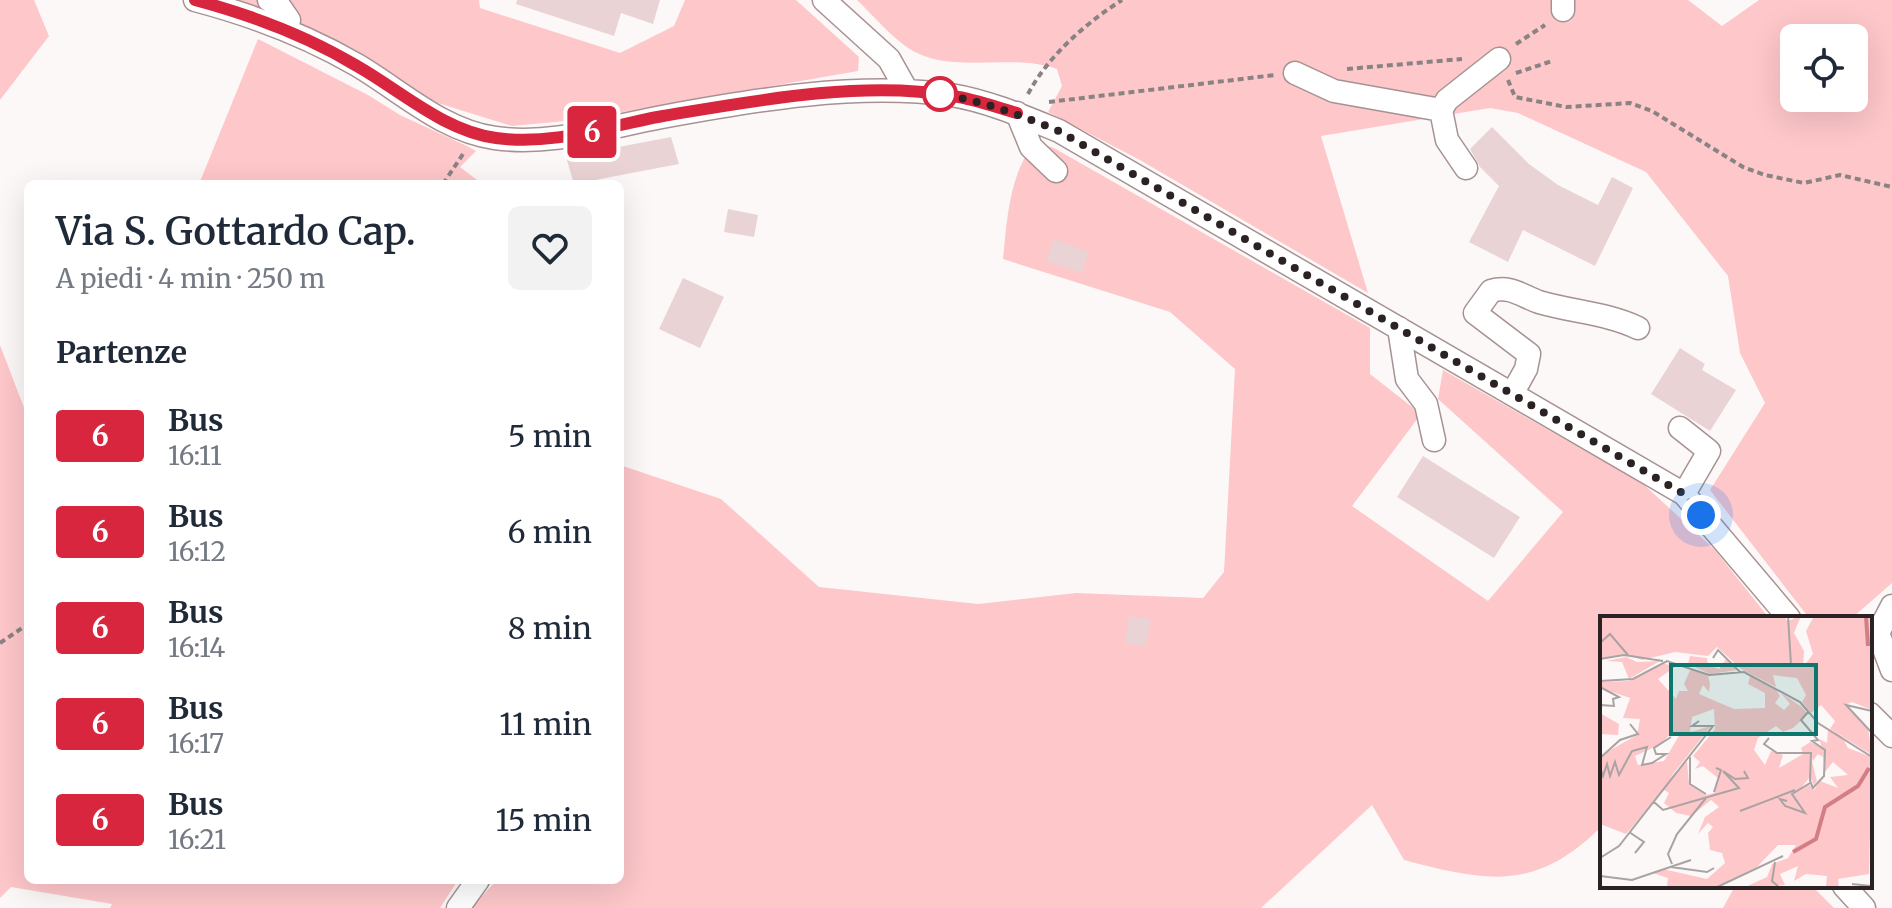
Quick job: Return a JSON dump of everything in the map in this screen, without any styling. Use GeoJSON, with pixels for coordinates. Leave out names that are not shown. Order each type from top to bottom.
{"type":"FeatureCollection","features":[{"type":"Feature","properties":{"kind":"street"},"geometry":{"type":"LineString","coordinates":[[195,0],[287,30],[358,66],[423,109],[494,138],[555,140],[663,117],[792,98],[907,91],[954,96],[1017,113],[1059,131],[1684,494],[1787,616]]}},
{"type":"Feature","properties":{"kind":"street"},"geometry":{"type":"LineString","coordinates":[[269,0],[280,7],[289,20],[287,30]]}},
{"type":"Feature","properties":{"kind":"street"},"geometry":{"type":"LineString","coordinates":[[824,0],[889,59],[907,91]]}},
{"type":"Feature","properties":{"kind":"street"},"geometry":{"type":"LineString","coordinates":[[1466,168],[1447,140],[1441,110],[1447,100],[1503,54]]}},
{"type":"Feature","properties":{"kind":"street"},"geometry":{"type":"LineString","coordinates":[[1295,73],[1334,91],[1441,110]]}},
{"type":"Feature","properties":{"kind":"street"},"geometry":{"type":"LineString","coordinates":[[1017,113],[1031,147],[1056,171]]}},
{"type":"Feature","properties":{"kind":"street"},"geometry":{"type":"LineString","coordinates":[[1512,394],[1526,369],[1529,354],[1475,313],[1491,291],[1514,291],[1539,302],[1614,317],[1638,328]]}},
{"type":"Feature","properties":{"kind":"street"},"geometry":{"type":"LineString","coordinates":[[1399,328],[1407,379],[1426,404],[1434,440]]}},
{"type":"Feature","properties":{"kind":"street"},"geometry":{"type":"LineString","coordinates":[[1680,428],[1709,451],[1684,494]]}},
{"type":"Feature","properties":{"kind":"street"},"geometry":{"type":"LineString","coordinates":[[1892,606],[1878,633],[1892,670]]}},
{"type":"Feature","properties":{"kind":"street"},"geometry":{"type":"LineString","coordinates":[[1872,716],[1892,736]]}},
{"type":"Feature","properties":{"kind":"street"},"geometry":{"type":"LineString","coordinates":[[458,908],[475,884]]}},
{"type":"Feature","properties":{"kind":"street"},"geometry":{"type":"LineString","coordinates":[[1846,888],[1864,908]]}},
{"type":"Feature","properties":{"kind":"path"},"geometry":{"type":"LineString","coordinates":[[1017,113],[1038,75],[1095,17],[1122,0]]}},
{"type":"Feature","properties":{"kind":"path"},"geometry":{"type":"LineString","coordinates":[[1503,54],[1563,5]]}},
{"type":"Feature","properties":{"kind":"path"},"geometry":{"type":"LineString","coordinates":[[1340,69],[1475,58]]}},
{"type":"Feature","properties":{"kind":"path"},"geometry":{"type":"LineString","coordinates":[[1523,73],[1552,61]]}},
{"type":"Feature","properties":{"kind":"path"},"geometry":{"type":"LineString","coordinates":[[1017,113],[1067,98],[1295,73]]}},
{"type":"Feature","properties":{"kind":"path"},"geometry":{"type":"LineString","coordinates":[[1515,97],[1566,107],[1630,103],[1652,111],[1743,167],[1765,175],[1804,183],[1840,175],[1892,187]]}},
{"type":"Feature","properties":{"kind":"path"},"geometry":{"type":"LineString","coordinates":[[446,180],[455,165]]}},
{"type":"Feature","properties":{"kind":"path"},"geometry":{"type":"LineString","coordinates":[[0,643],[24,627]]}},
{"type":"Feature","properties":{"kind":"shaded area"},"geometry":{"type":"Polygon","coordinates":[[[0,0],[34,0],[49,36],[0,100],[0,0]]]}},
{"type":"Feature","properties":{"kind":"shaded area"},"geometry":{"type":"Polygon","coordinates":[[[237,0],[479,0],[480,8],[620,53],[674,26],[685,0],[796,0],[859,57],[858,71],[576,120],[512,126],[425,99],[269,11],[237,0]]]}},
{"type":"Feature","properties":{"kind":"shaded area"},"geometry":{"type":"Polygon","coordinates":[[[857,0],[1688,0],[1722,26],[1759,0],[1892,0],[1892,583],[1854,616],[1807,616],[1710,490],[1765,403],[1740,353],[1728,276],[1646,172],[1518,113],[1490,108],[1321,136],[1368,293],[1138,159],[1048,112],[1062,86],[1057,69],[1022,63],[950,62],[917,53],[901,43],[857,0]]]}},
{"type":"Feature","properties":{"kind":"shaded area"},"geometry":{"type":"Polygon","coordinates":[[[258,39],[368,95],[400,115],[476,151],[460,167],[477,180],[201,180],[258,39]]]}},
{"type":"Feature","properties":{"kind":"shaded area"},"geometry":{"type":"Polygon","coordinates":[[[1036,142],[1054,148],[1370,328],[1370,374],[1421,414],[1352,506],[1488,601],[1563,512],[1438,399],[1443,370],[1642,483],[1715,550],[1767,616],[1600,616],[1600,828],[1555,862],[1532,872],[1486,876],[1404,860],[1372,805],[1261,908],[471,908],[493,884],[624,884],[624,466],[721,499],[819,587],[978,604],[1076,593],[1203,598],[1224,572],[1235,369],[1170,312],[1003,259],[1015,182],[1036,142]]]}},
{"type":"Feature","properties":{"kind":"shaded area"},"geometry":{"type":"Polygon","coordinates":[[[0,345],[24,408],[24,884],[455,884],[440,908],[110,908],[112,904],[11,887],[0,898],[0,345]]]}},
{"type":"Feature","properties":{"kind":"shaded area"},"geometry":{"type":"Polygon","coordinates":[[[1734,888],[1814,888],[1834,908],[1723,908],[1734,888]]]}},
{"type":"Feature","properties":{"kind":"building"},"geometry":{"type":"Polygon","coordinates":[[[517,0],[660,0],[653,24],[621,13],[614,36],[516,4],[517,0]]]}},
{"type":"Feature","properties":{"kind":"building"},"geometry":{"type":"Polygon","coordinates":[[[1492,127],[1529,164],[1558,185],[1598,205],[1612,177],[1633,188],[1595,266],[1523,230],[1508,262],[1469,242],[1499,186],[1480,167],[1470,149],[1492,127]]]}},
{"type":"Feature","properties":{"kind":"building"},"geometry":{"type":"Polygon","coordinates":[[[671,137],[679,164],[595,180],[573,180],[566,157],[671,137]]]}},
{"type":"Feature","properties":{"kind":"building"},"geometry":{"type":"Polygon","coordinates":[[[728,209],[758,215],[754,237],[724,232],[728,209]]]}},
{"type":"Feature","properties":{"kind":"building"},"geometry":{"type":"Polygon","coordinates":[[[1054,239],[1089,252],[1082,273],[1046,261],[1054,239]]]}},
{"type":"Feature","properties":{"kind":"building"},"geometry":{"type":"Polygon","coordinates":[[[683,278],[724,297],[700,348],[659,329],[683,278]]]}},
{"type":"Feature","properties":{"kind":"building"},"geometry":{"type":"Polygon","coordinates":[[[1680,348],[1705,364],[1702,370],[1736,390],[1710,431],[1651,394],[1680,348]]]}},
{"type":"Feature","properties":{"kind":"building"},"geometry":{"type":"Polygon","coordinates":[[[1423,456],[1520,517],[1494,558],[1397,497],[1423,456]]]}},
{"type":"Feature","properties":{"kind":"building"},"geometry":{"type":"Polygon","coordinates":[[[1129,616],[1150,619],[1146,646],[1125,643],[1129,616]]]}},
{"type":"Feature","properties":{"kind":"bus line","name":"6"},"geometry":{"type":"LineString","coordinates":[[195,0],[266,22],[312,41],[358,66],[423,109],[494,138],[555,140],[663,117],[806,96],[907,91],[954,96],[1017,113]]}},
{"type":"Feature","properties":{"kind":"route"},"geometry":{"type":"LineString","coordinates":[[940,94],[930,93],[954,96],[1017,113],[1059,131],[1684,494],[1701,515]]}}]}
